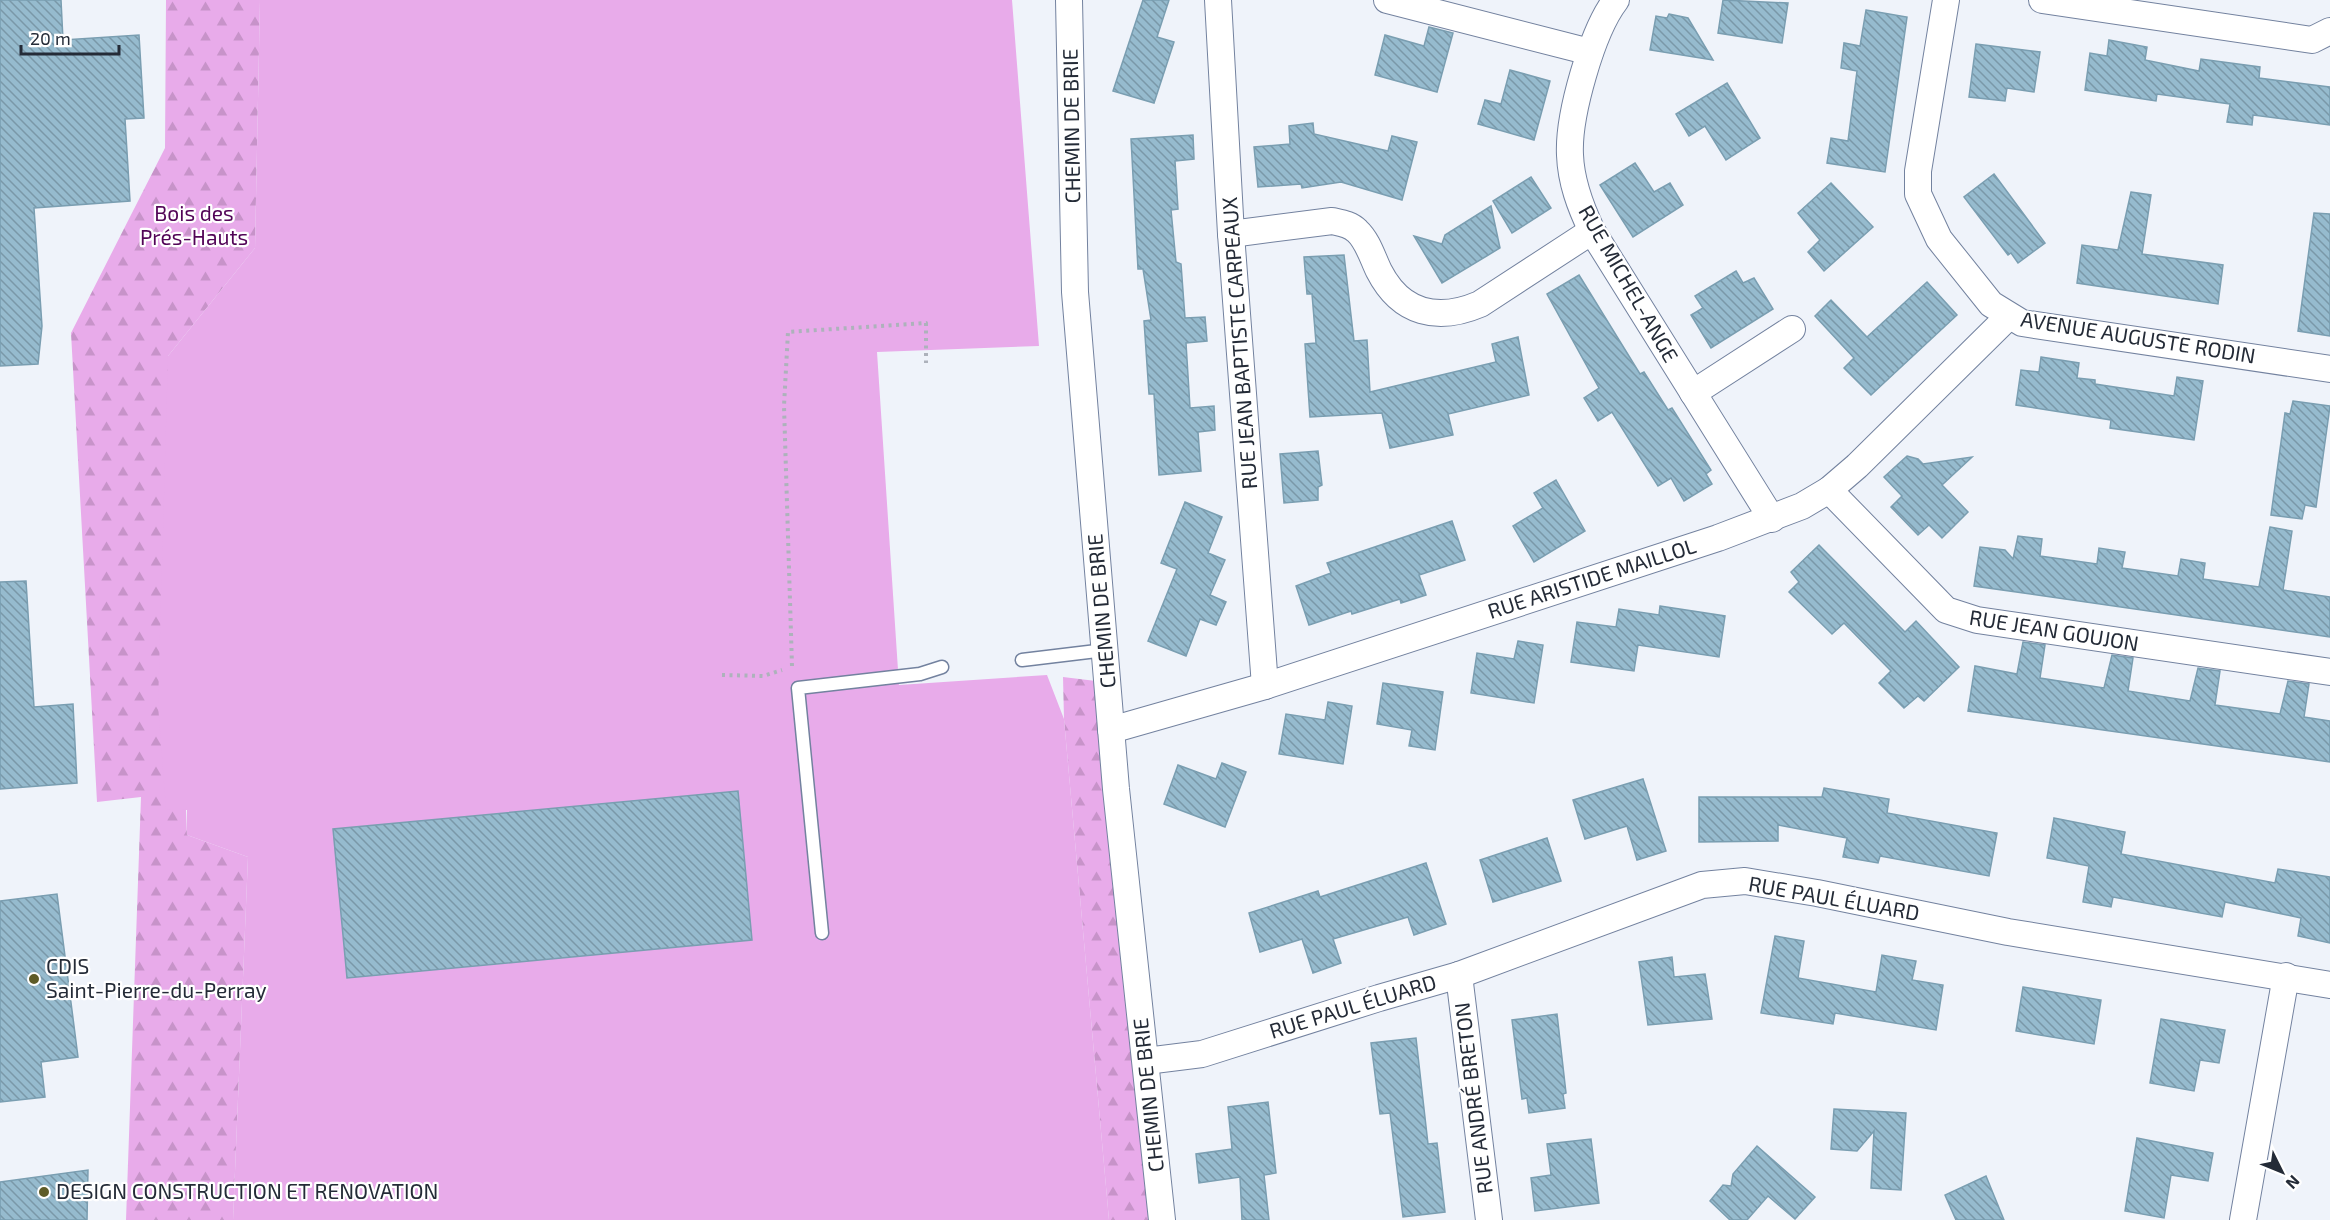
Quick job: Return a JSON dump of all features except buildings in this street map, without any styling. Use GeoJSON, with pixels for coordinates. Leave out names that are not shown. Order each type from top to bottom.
{"type":"FeatureCollection","features":[{"type":"Feature","properties":{"kind":"street","name":"CHEMIN DE BRIE"},"geometry":{"type":"LineString","coordinates":[[1069,0],[1075,292],[1112,730],[1162,1220]]}},
{"type":"Feature","properties":{"kind":"street","name":"RUE JEAN BAPTISTE CARPEAUX"},"geometry":{"type":"LineString","coordinates":[[1218,0],[1231,234],[1265,686]]}},
{"type":"Feature","properties":{"kind":"street"},"geometry":{"type":"LineString","coordinates":[[1387,0],[1590,52]]}},
{"type":"Feature","properties":{"kind":"street","name":"RUE MICHEL-ANGE"},"geometry":{"type":"LineString","coordinates":[[1616,0],[1590,52],[1571,131],[1572,180],[1580,207],[1592,231],[1772,519]]}},
{"type":"Feature","properties":{"kind":"street","name":"AVENUE AUGUSTE RODIN"},"geometry":{"type":"LineString","coordinates":[[1946,0],[1918,171],[1918,194],[1939,239],[1991,304],[2022,323],[2330,369]]}},
{"type":"Feature","properties":{"kind":"street"},"geometry":{"type":"LineString","coordinates":[[2042,0],[2312,40],[2330,32]]}},
{"type":"Feature","properties":{"kind":"street"},"geometry":{"type":"LineString","coordinates":[[1231,234],[1332,221],[1345,223],[1357,231],[1391,291],[1421,311],[1441,314],[1461,313],[1480,304],[1592,231]]}},
{"type":"Feature","properties":{"kind":"street","name":"RUE ARISTIDE MAILLOL"},"geometry":{"type":"LineString","coordinates":[[1112,730],[1265,686],[1772,519],[1802,506],[1829,490],[1857,466],[2009,316]]}},
{"type":"Feature","properties":{"kind":"street"},"geometry":{"type":"LineString","coordinates":[[1693,393],[1791,329]]}},
{"type":"Feature","properties":{"kind":"street","name":"RUE JEAN GOUJON"},"geometry":{"type":"LineString","coordinates":[[1829,490],[1946,610],[1955,615],[2330,672]]}},
{"type":"Feature","properties":{"kind":"street","name":"RUE PAUL ÉLUARD"},"geometry":{"type":"LineString","coordinates":[[1146,1061],[1202,1054],[1459,975],[1702,885],[1745,881],[1817,893],[2008,932],[2330,985]]}},
{"type":"Feature","properties":{"kind":"street","name":"RUE ANDRÉ BRETON"},"geometry":{"type":"LineString","coordinates":[[1459,975],[1489,1220]]}},
{"type":"Feature","properties":{"kind":"street"},"geometry":{"type":"LineString","coordinates":[[2243,1220],[2286,976]]}},
{"type":"Feature","properties":{"kind":"lane"},"geometry":{"type":"LineString","coordinates":[[1022,660],[1105,650]]}},
{"type":"Feature","properties":{"kind":"lane"},"geometry":{"type":"LineString","coordinates":[[822,933],[798,688],[920,674],[942,667]]}},
{"type":"Feature","properties":{"kind":"path"},"geometry":{"type":"LineString","coordinates":[[798,688],[792,667],[784,406],[788,332],[926,323],[926,363]]}},
{"type":"Feature","properties":{"kind":"path"},"geometry":{"type":"LineString","coordinates":[[722,675],[764,676],[792,667]]}},
{"type":"Feature","properties":{"kind":"green space","name":"Bois des Prés-Hauts"},"geometry":{"type":"Polygon","coordinates":[[[166,0],[260,0],[255,248],[168,356],[187,835],[248,857],[233,1220],[126,1220],[141,797],[97,802],[71,333],[165,148],[166,0]]]}},
{"type":"Feature","properties":{"kind":"green space"},"geometry":{"type":"Polygon","coordinates":[[[260,0],[1012,0],[1039,346],[877,352],[899,685],[1047,675],[1064,719],[1109,1220],[233,1220],[248,857],[187,835],[187,810],[166,809],[158,705],[168,356],[255,248],[260,0]]]}},
{"type":"Feature","properties":{"kind":"green space"},"geometry":{"type":"Polygon","coordinates":[[[1063,677],[1096,681],[1162,1220],[1109,1220],[1064,719],[1063,677]]]}},
{"type":"Feature","properties":{"kind":"place","name":"CDIS Saint-Pierre-du-Perray"},"geometry":{"type":"Point","coordinates":[34,979]}},
{"type":"Feature","properties":{"kind":"place","name":"DESIGN CONSTRUCTION ET RENOVATION"},"geometry":{"type":"Point","coordinates":[44,1192]}}]}
